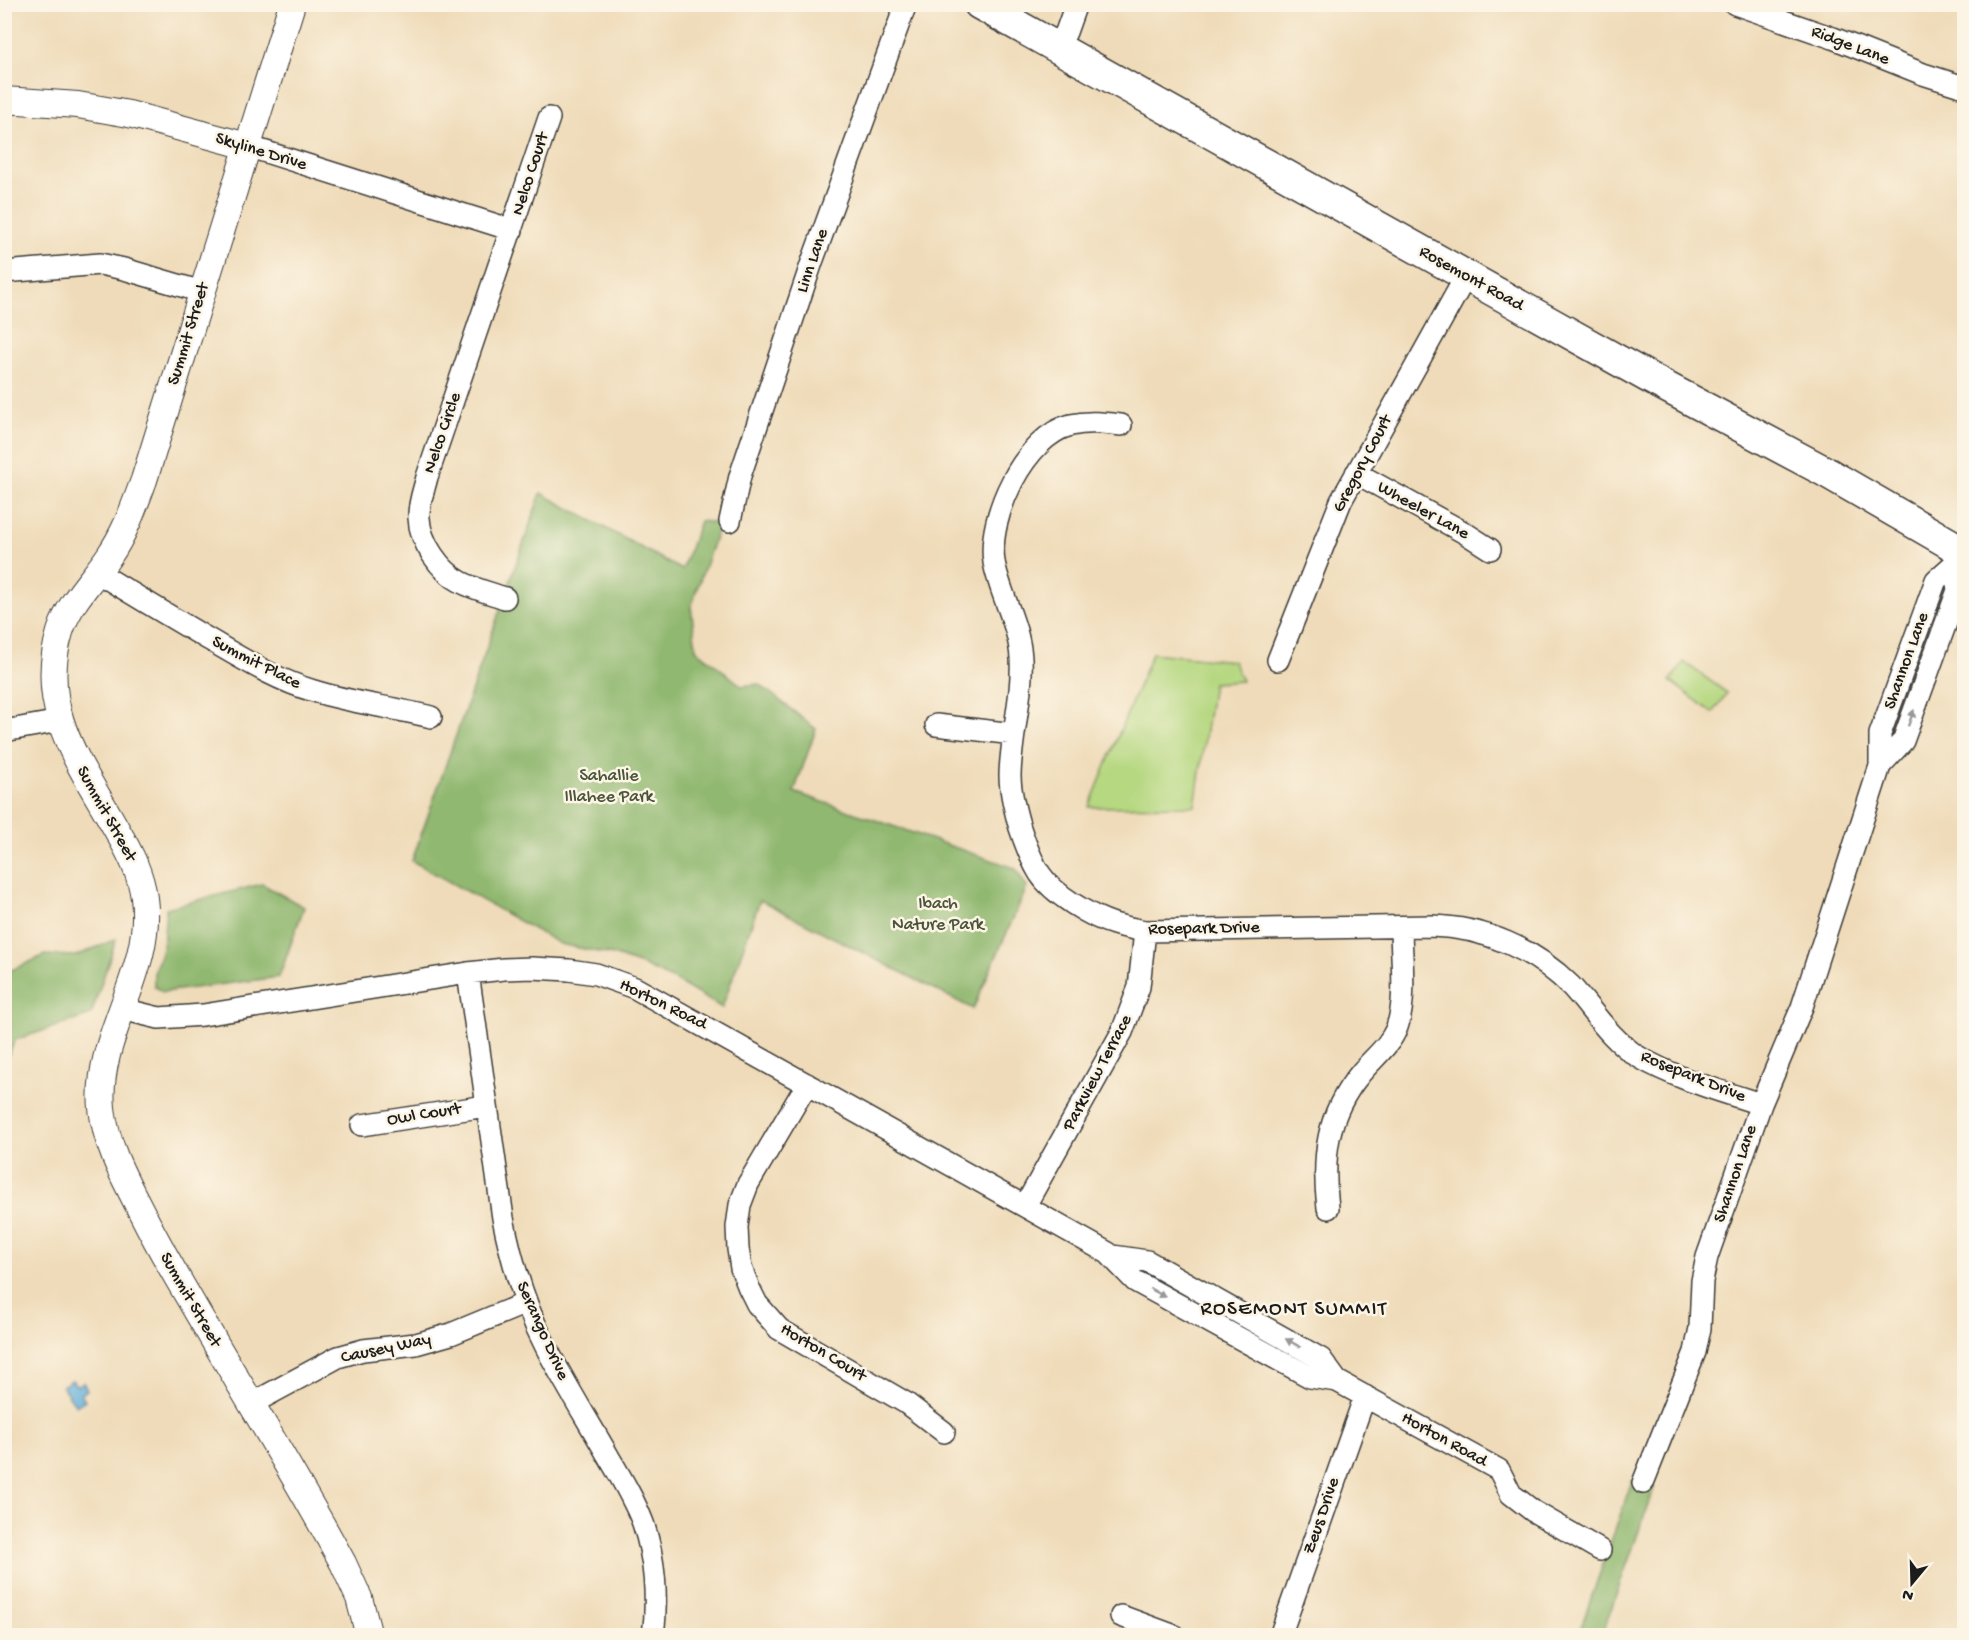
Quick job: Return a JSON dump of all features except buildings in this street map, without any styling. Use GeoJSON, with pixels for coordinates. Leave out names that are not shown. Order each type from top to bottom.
{"type":"FeatureCollection","features":[{"type":"Feature","properties":{"kind":"main road","name":"Rosemont Road"},"geometry":{"type":"LineString","coordinates":[[979,4],[1654,381],[1826,472],[1960,555]]}},
{"type":"Feature","properties":{"kind":"street","name":"Summit Street"},"geometry":{"type":"LineString","coordinates":[[292,4],[132,513],[116,544],[70,609],[58,642],[54,677],[60,722],[72,752],[131,856],[142,885],[145,906],[144,939],[138,964],[107,1055],[102,1085],[102,1111],[111,1149],[155,1239],[346,1569],[369,1635]]}},
{"type":"Feature","properties":{"kind":"street","name":"Linn Lane"},"geometry":{"type":"LineString","coordinates":[[730,520],[740,476],[812,262],[906,4]]}},
{"type":"Feature","properties":{"kind":"street"},"geometry":{"type":"LineString","coordinates":[[1057,48],[1066,32],[1076,4]]}},
{"type":"Feature","properties":{"kind":"street","name":"Ridge Lane"},"geometry":{"type":"LineString","coordinates":[[1735,4],[1833,38],[1923,74],[1965,87]]}},
{"type":"Feature","properties":{"kind":"street","name":"Skyline Drive"},"geometry":{"type":"LineString","coordinates":[[4,100],[78,105],[129,114],[247,146],[512,230]]}},
{"type":"Feature","properties":{"kind":"street","name":"Nelco Court"},"geometry":{"type":"LineString","coordinates":[[512,230],[549,118]]}},
{"type":"Feature","properties":{"kind":"street","name":"Nelco Circle"},"geometry":{"type":"LineString","coordinates":[[505,598],[460,582],[444,569],[428,545],[419,518],[421,498],[427,477],[512,230]]}},
{"type":"Feature","properties":{"kind":"street"},"geometry":{"type":"LineString","coordinates":[[4,272],[100,264],[124,268],[202,292]]}},
{"type":"Feature","properties":{"kind":"street","name":"Gregory Court"},"geometry":{"type":"LineString","coordinates":[[1278,660],[1341,501],[1466,276]]}},
{"type":"Feature","properties":{"kind":"street","name":"Rosepark Drive"},"geometry":{"type":"LineString","coordinates":[[1121,425],[1090,422],[1071,425],[1060,429],[1035,449],[1013,478],[1000,510],[994,533],[994,559],[999,585],[1017,633],[1021,656],[1021,679],[1010,776],[1014,809],[1031,856],[1042,876],[1059,893],[1082,910],[1113,924],[1145,931],[1453,926],[1481,932],[1509,943],[1549,967],[1570,986],[1611,1036],[1637,1055],[1684,1077],[1761,1104]]}},
{"type":"Feature","properties":{"kind":"street","name":"Wheeler Lane"},"geometry":{"type":"LineString","coordinates":[[1356,473],[1490,549]]}},
{"type":"Feature","properties":{"kind":"street","name":"Shannon Lane"},"geometry":{"type":"LineString","coordinates":[[1643,1483],[1695,1352],[1700,1328],[1702,1281],[1707,1257],[1761,1104],[1802,1007],[1880,766],[1880,734],[1936,580],[1960,555]]}},
{"type":"Feature","properties":{"kind":"street","name":"Summit Place"},"geometry":{"type":"LineString","coordinates":[[97,572],[241,658],[278,677],[313,691],[363,704],[430,717]]}},
{"type":"Feature","properties":{"kind":"street"},"geometry":{"type":"LineString","coordinates":[[4,731],[60,722]]}},
{"type":"Feature","properties":{"kind":"street"},"geometry":{"type":"LineString","coordinates":[[936,724],[1014,734]]}},
{"type":"Feature","properties":{"kind":"street"},"geometry":{"type":"LineString","coordinates":[[1328,1208],[1325,1161],[1336,1114],[1346,1093],[1359,1075],[1390,1040],[1400,1016],[1402,1002],[1401,927]]}},
{"type":"Feature","properties":{"kind":"street","name":"Parkview Terrace"},"geometry":{"type":"LineString","coordinates":[[1025,1206],[1122,1032],[1139,987],[1145,931]]}},
{"type":"Feature","properties":{"kind":"street","name":"Horton Road"},"geometry":{"type":"LineString","coordinates":[[122,1009],[159,1018],[202,1015],[468,973],[532,968],[596,974],[635,988],[1113,1256],[1147,1261],[1321,1359],[1337,1381],[1499,1470],[1511,1494],[1533,1511],[1600,1550]]}},
{"type":"Feature","properties":{"kind":"street","name":"Serango Drive"},"geometry":{"type":"LineString","coordinates":[[468,973],[502,1218],[511,1255],[526,1303],[546,1347],[622,1479],[643,1523],[654,1570],[656,1611],[653,1635]]}},
{"type":"Feature","properties":{"kind":"street","name":"Horton Court"},"geometry":{"type":"LineString","coordinates":[[807,1083],[748,1184],[740,1205],[737,1227],[741,1268],[757,1304],[779,1329],[906,1403],[944,1432]]}},
{"type":"Feature","properties":{"kind":"street","name":"Owl Court"},"geometry":{"type":"LineString","coordinates":[[362,1125],[486,1106]]}},
{"type":"Feature","properties":{"kind":"street","name":"Causey Way"},"geometry":{"type":"LineString","coordinates":[[251,1404],[338,1357],[363,1350],[416,1344],[452,1334],[526,1303]]}},
{"type":"Feature","properties":{"kind":"street","name":"Zeus Drive"},"geometry":{"type":"LineString","coordinates":[[1280,1635],[1365,1396]]}},
{"type":"Feature","properties":{"kind":"street"},"geometry":{"type":"LineString","coordinates":[[1120,1616],[1176,1635]]}},
{"type":"Feature","properties":{"kind":"green space","name":"Sahallie Illahee Park"},"geometry":{"type":"Polygon","coordinates":[[[541,493],[682,570],[700,521],[720,523],[691,606],[696,649],[742,686],[759,684],[816,729],[794,792],[1015,868],[1027,887],[973,1009],[760,900],[722,1008],[676,981],[644,966],[613,955],[560,944],[412,861],[541,493]]]}},
{"type":"Feature","properties":{"kind":"green space"},"geometry":{"type":"Polygon","coordinates":[[[1152,653],[1233,661],[1242,681],[1213,683],[1195,806],[1089,807],[1152,653]]]}},
{"type":"Feature","properties":{"kind":"green space"},"geometry":{"type":"Polygon","coordinates":[[[1684,662],[1727,693],[1713,713],[1670,681],[1684,662]]]}},
{"type":"Feature","properties":{"kind":"green space"},"geometry":{"type":"Polygon","coordinates":[[[262,884],[304,907],[279,977],[163,992],[154,986],[154,973],[163,946],[166,908],[262,884]]]}},
{"type":"Feature","properties":{"kind":"green space"},"geometry":{"type":"Polygon","coordinates":[[[116,939],[91,1015],[15,1040],[5,1063],[5,973],[45,955],[76,956],[116,939]]]}},
{"type":"Feature","properties":{"kind":"green space"},"geometry":{"type":"Polygon","coordinates":[[[1632,1481],[1654,1488],[1602,1635],[1578,1636],[1632,1481]]]}},
{"type":"Feature","properties":{"kind":"water"},"geometry":{"type":"Polygon","coordinates":[[[72,1380],[77,1386],[83,1382],[87,1390],[81,1394],[85,1400],[76,1406],[62,1386],[72,1380]]]}},
{"type":"Feature","properties":{"kind":"district","name":"ROSEMONT SUMMIT"},"geometry":{"type":"Point","coordinates":[1294,1310]}},
{"type":"Feature","properties":{"kind":"park label","name":"Ibach Nature Park"},"geometry":{"type":"Point","coordinates":[938,914]}}]}
